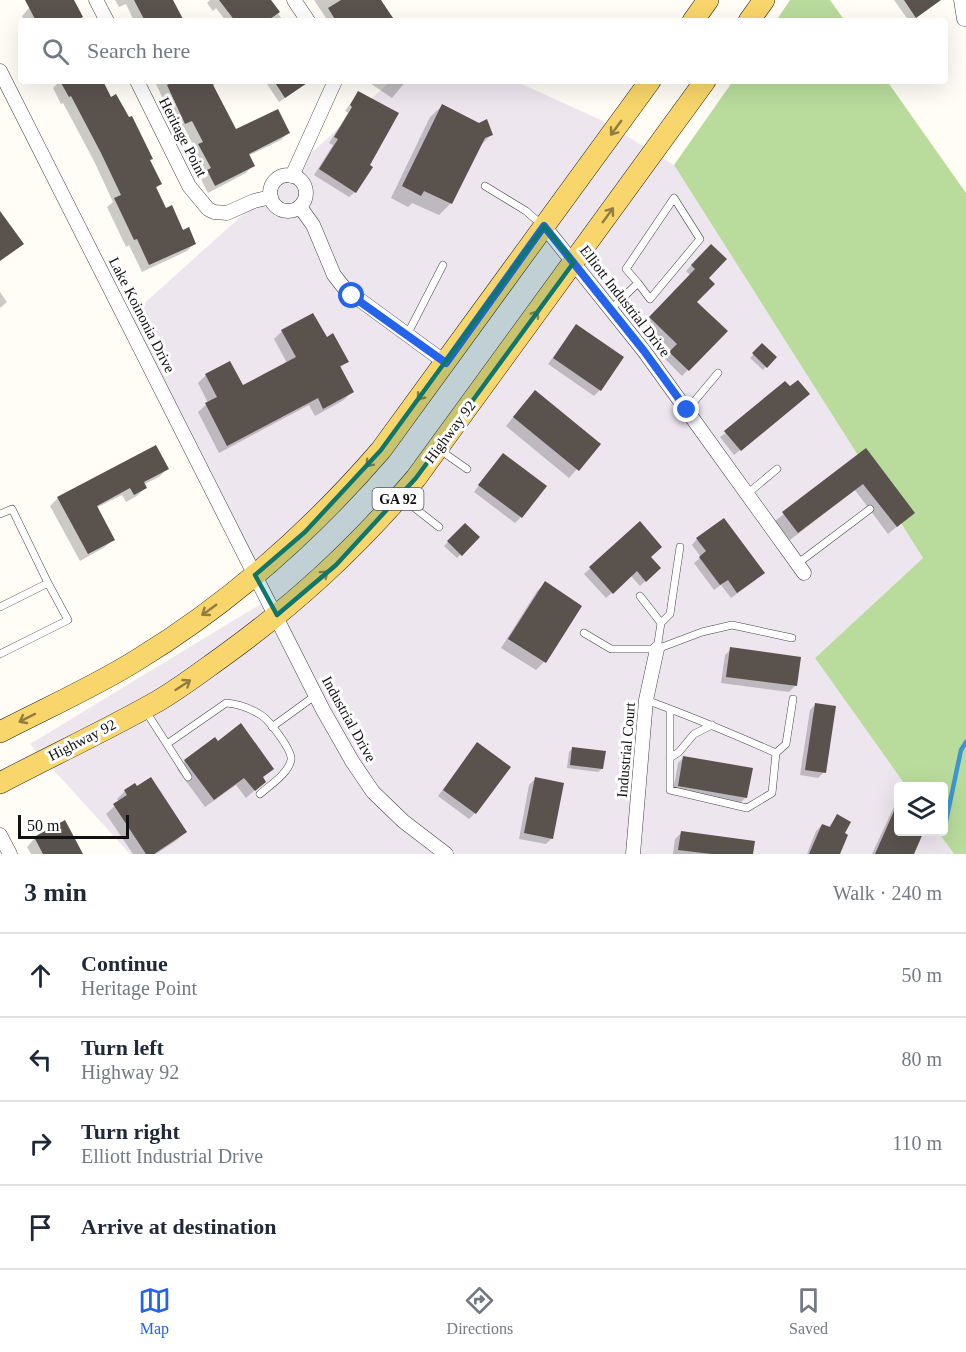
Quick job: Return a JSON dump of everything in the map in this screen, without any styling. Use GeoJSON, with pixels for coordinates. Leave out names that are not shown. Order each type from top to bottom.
{"type":"FeatureCollection","features":[{"type":"Feature","properties":{"kind":"main road"},"geometry":{"type":"LineString","coordinates":[[695,18],[708,0]]}},
{"type":"Feature","properties":{"kind":"main road"},"geometry":{"type":"LineString","coordinates":[[751,18],[764,0]]}},
{"type":"Feature","properties":{"kind":"main road","name":"GA 92"},"geometry":{"type":"LineString","coordinates":[[0,732],[136,661],[170,639],[255,575],[304,532],[347,489],[381,450],[446,363],[648,84]]}},
{"type":"Feature","properties":{"kind":"main road","name":"Highway 92"},"geometry":{"type":"LineString","coordinates":[[0,783],[144,708],[195,676],[277,615],[336,565],[380,520],[438,449],[703,84]]}},
{"type":"Feature","properties":{"kind":"street"},"geometry":{"type":"LineString","coordinates":[[96,0],[105,18]]}},
{"type":"Feature","properties":{"kind":"street"},"geometry":{"type":"LineString","coordinates":[[294,0],[306,18]]}},
{"type":"Feature","properties":{"kind":"street"},"geometry":{"type":"LineString","coordinates":[[961,0],[965,22]]}},
{"type":"Feature","properties":{"kind":"street","name":"Lake Koinonia Drive"},"geometry":{"type":"LineString","coordinates":[[0,71],[255,575]]}},
{"type":"Feature","properties":{"kind":"street","name":"Heritage Point"},"geometry":{"type":"LineString","coordinates":[[138,84],[189,186],[208,209],[227,213],[254,201],[271,197]]}},
{"type":"Feature","properties":{"kind":"street"},"geometry":{"type":"LineString","coordinates":[[292,176],[334,84]]}},
{"type":"Feature","properties":{"kind":"street"},"geometry":{"type":"LineString","coordinates":[[292,176],[298,178],[305,186],[306,198],[300,207],[289,212],[282,211],[273,203],[272,185],[281,177],[292,176]]}},
{"type":"Feature","properties":{"kind":"street"},"geometry":{"type":"LineString","coordinates":[[300,207],[313,225],[334,275],[345,289],[446,363]]}},
{"type":"Feature","properties":{"kind":"street","name":"Elliott Industrial Drive"},"geometry":{"type":"LineString","coordinates":[[544,226],[644,351],[801,568]]}},
{"type":"Feature","properties":{"kind":"street","name":"Industrial Drive"},"geometry":{"type":"LineString","coordinates":[[255,575],[316,695],[352,761],[373,792],[403,821],[446,854]]}},
{"type":"Feature","properties":{"kind":"street","name":"Industrial Court"},"geometry":{"type":"LineString","coordinates":[[633,854],[646,700],[657,649]]}},
{"type":"Feature","properties":{"kind":"street"},"geometry":{"type":"LineString","coordinates":[[0,835],[10,854]]}},
{"type":"Feature","properties":{"kind":"lane"},"geometry":{"type":"LineString","coordinates":[[485,186],[544,226]]}},
{"type":"Feature","properties":{"kind":"lane"},"geometry":{"type":"LineString","coordinates":[[674,198],[700,239],[650,299],[638,283],[626,269],[674,198]]}},
{"type":"Feature","properties":{"kind":"lane"},"geometry":{"type":"LineString","coordinates":[[407,335],[443,266]]}},
{"type":"Feature","properties":{"kind":"lane"},"geometry":{"type":"LineString","coordinates":[[611,309],[638,283]]}},
{"type":"Feature","properties":{"kind":"lane"},"geometry":{"type":"LineString","coordinates":[[687,410],[718,373]]}},
{"type":"Feature","properties":{"kind":"lane"},"geometry":{"type":"LineString","coordinates":[[438,449],[467,469]]}},
{"type":"Feature","properties":{"kind":"lane"},"geometry":{"type":"LineString","coordinates":[[747,494],[777,469]]}},
{"type":"Feature","properties":{"kind":"lane"},"geometry":{"type":"LineString","coordinates":[[400,496],[439,527]]}},
{"type":"Feature","properties":{"kind":"lane"},"geometry":{"type":"LineString","coordinates":[[0,514],[12,509],[68,620],[0,654]]}},
{"type":"Feature","properties":{"kind":"lane"},"geometry":{"type":"LineString","coordinates":[[801,568],[870,509]]}},
{"type":"Feature","properties":{"kind":"lane"},"geometry":{"type":"LineString","coordinates":[[657,649],[661,623],[670,614],[680,547]]}},
{"type":"Feature","properties":{"kind":"lane"},"geometry":{"type":"LineString","coordinates":[[0,607],[48,583]]}},
{"type":"Feature","properties":{"kind":"lane"},"geometry":{"type":"LineString","coordinates":[[640,596],[661,623]]}},
{"type":"Feature","properties":{"kind":"lane"},"geometry":{"type":"LineString","coordinates":[[584,633],[611,649],[657,649],[702,632],[732,625],[792,638]]}},
{"type":"Feature","properties":{"kind":"lane"},"geometry":{"type":"LineString","coordinates":[[272,727],[316,695]]}},
{"type":"Feature","properties":{"kind":"lane"},"geometry":{"type":"LineString","coordinates":[[670,709],[670,790],[747,808],[772,793],[776,753],[786,744],[793,699]]}},
{"type":"Feature","properties":{"kind":"lane"},"geometry":{"type":"LineString","coordinates":[[646,700],[776,753]]}},
{"type":"Feature","properties":{"kind":"lane"},"geometry":{"type":"LineString","coordinates":[[167,744],[226,703],[239,704],[263,716],[290,751],[291,760],[284,773],[260,794]]}},
{"type":"Feature","properties":{"kind":"lane"},"geometry":{"type":"LineString","coordinates":[[144,708],[188,777]]}},
{"type":"Feature","properties":{"kind":"lane"},"geometry":{"type":"LineString","coordinates":[[670,758],[679,752],[694,734],[712,725]]}},
{"type":"Feature","properties":{"kind":"highlighted area"},"geometry":{"type":"Polygon","coordinates":[[[544,226],[574,262],[416,478],[336,565],[277,615],[255,575],[305,532],[381,450],[544,226]]]}},
{"type":"Feature","properties":{"kind":"shaded area"},"geometry":{"type":"Polygon","coordinates":[[[388,84],[522,84],[601,120],[674,165],[923,558],[815,658],[903,782],[894,782],[894,836],[941,836],[954,854],[130,854],[30,744],[267,600],[128,318],[388,84]]]}},
{"type":"Feature","properties":{"kind":"green space"},"geometry":{"type":"Polygon","coordinates":[[[790,0],[830,0],[843,18],[778,18],[790,0]]]}},
{"type":"Feature","properties":{"kind":"green space"},"geometry":{"type":"Polygon","coordinates":[[[731,84],[889,84],[966,193],[966,854],[954,854],[941,836],[948,836],[948,782],[903,782],[815,658],[923,558],[674,165],[731,84]]]}},
{"type":"Feature","properties":{"kind":"building"},"geometry":{"type":"Polygon","coordinates":[[[25,0],[74,0],[83,17],[81,18],[34,18],[25,0]]]}},
{"type":"Feature","properties":{"kind":"building"},"geometry":{"type":"Polygon","coordinates":[[[134,0],[173,0],[182,18],[143,18],[134,0]]]}},
{"type":"Feature","properties":{"kind":"building"},"geometry":{"type":"Polygon","coordinates":[[[219,0],[271,0],[280,12],[271,18],[233,18],[219,0]]]}},
{"type":"Feature","properties":{"kind":"building"},"geometry":{"type":"Polygon","coordinates":[[[341,0],[381,0],[393,18],[334,18],[328,8],[341,0]]]}},
{"type":"Feature","properties":{"kind":"building"},"geometry":{"type":"Polygon","coordinates":[[[904,0],[941,0],[916,18],[904,0]]]}},
{"type":"Feature","properties":{"kind":"building"},"geometry":{"type":"Polygon","coordinates":[[[62,84],[104,84],[111,97],[116,94],[129,117],[132,116],[153,159],[150,160],[162,184],[156,187],[166,208],[172,205],[183,230],[189,227],[196,244],[149,265],[114,198],[121,195],[101,153],[71,96],[69,97],[62,84]]]}},
{"type":"Feature","properties":{"kind":"building"},"geometry":{"type":"Polygon","coordinates":[[[213,84],[236,129],[278,109],[290,133],[249,154],[255,166],[215,186],[207,170],[211,168],[198,144],[203,142],[192,121],[185,124],[167,85],[213,84]]]}},
{"type":"Feature","properties":{"kind":"building"},"geometry":{"type":"Polygon","coordinates":[[[276,84],[306,84],[285,98],[276,84]]]}},
{"type":"Feature","properties":{"kind":"building"},"geometry":{"type":"Polygon","coordinates":[[[358,91],[399,113],[370,165],[373,167],[356,193],[319,169],[338,139],[334,137],[352,107],[350,105],[358,91]]]}},
{"type":"Feature","properties":{"kind":"building"},"geometry":{"type":"Polygon","coordinates":[[[442,104],[479,123],[487,119],[493,135],[485,138],[452,204],[424,191],[421,196],[402,186],[442,104]]]}},
{"type":"Feature","properties":{"kind":"building"},"geometry":{"type":"Polygon","coordinates":[[[0,211],[24,244],[0,261],[0,211]]]}},
{"type":"Feature","properties":{"kind":"building"},"geometry":{"type":"Polygon","coordinates":[[[711,244],[727,259],[709,278],[715,284],[697,302],[728,331],[689,371],[669,352],[677,344],[649,317],[695,269],[691,265],[711,244]]]}},
{"type":"Feature","properties":{"kind":"building"},"geometry":{"type":"Polygon","coordinates":[[[313,313],[327,337],[333,333],[349,362],[340,366],[354,392],[323,409],[318,398],[227,446],[205,403],[217,397],[205,374],[230,361],[243,385],[296,357],[281,330],[313,313]]]}},
{"type":"Feature","properties":{"kind":"building"},"geometry":{"type":"Polygon","coordinates":[[[576,324],[624,357],[601,391],[553,358],[576,324]]]}},
{"type":"Feature","properties":{"kind":"building"},"geometry":{"type":"Polygon","coordinates":[[[762,343],[777,357],[767,368],[752,353],[762,343]]]}},
{"type":"Feature","properties":{"kind":"building"},"geometry":{"type":"Polygon","coordinates":[[[798,380],[810,394],[741,451],[724,431],[785,381],[790,386],[798,380]]]}},
{"type":"Feature","properties":{"kind":"building"},"geometry":{"type":"Polygon","coordinates":[[[535,390],[601,444],[579,471],[513,417],[535,390]]]}},
{"type":"Feature","properties":{"kind":"building"},"geometry":{"type":"Polygon","coordinates":[[[156,445],[169,469],[144,482],[147,488],[134,495],[130,488],[97,506],[115,540],[88,554],[57,497],[156,445]]]}},
{"type":"Feature","properties":{"kind":"building"},"geometry":{"type":"Polygon","coordinates":[[[866,448],[915,513],[897,527],[863,484],[798,533],[782,512],[866,448]]]}},
{"type":"Feature","properties":{"kind":"building"},"geometry":{"type":"Polygon","coordinates":[[[503,453],[547,486],[522,518],[478,485],[503,453]]]}},
{"type":"Feature","properties":{"kind":"building"},"geometry":{"type":"Polygon","coordinates":[[[724,518],[765,573],[737,593],[728,580],[720,585],[699,557],[706,551],[696,538],[724,518]]]}},
{"type":"Feature","properties":{"kind":"building"},"geometry":{"type":"Polygon","coordinates":[[[640,521],[662,547],[651,557],[661,568],[646,582],[637,571],[613,594],[589,567],[640,521]]]}},
{"type":"Feature","properties":{"kind":"building"},"geometry":{"type":"Polygon","coordinates":[[[465,523],[480,537],[462,556],[447,541],[465,523]]]}},
{"type":"Feature","properties":{"kind":"building"},"geometry":{"type":"Polygon","coordinates":[[[545,581],[582,606],[546,663],[508,639],[545,581]]]}},
{"type":"Feature","properties":{"kind":"building"},"geometry":{"type":"Polygon","coordinates":[[[730,647],[801,657],[797,686],[726,677],[730,647]]]}},
{"type":"Feature","properties":{"kind":"building"},"geometry":{"type":"Polygon","coordinates":[[[815,703],[836,706],[826,773],[805,770],[815,703]]]}},
{"type":"Feature","properties":{"kind":"building"},"geometry":{"type":"Polygon","coordinates":[[[241,723],[274,769],[263,777],[266,782],[255,791],[244,778],[214,800],[184,760],[215,737],[218,741],[241,723]]]}},
{"type":"Feature","properties":{"kind":"building"},"geometry":{"type":"Polygon","coordinates":[[[477,742],[511,767],[476,814],[443,790],[477,742]]]}},
{"type":"Feature","properties":{"kind":"building"},"geometry":{"type":"Polygon","coordinates":[[[572,747],[606,751],[603,769],[570,765],[572,747]]]}},
{"type":"Feature","properties":{"kind":"building"},"geometry":{"type":"Polygon","coordinates":[[[683,756],[753,768],[747,798],[678,786],[683,756]]]}},
{"type":"Feature","properties":{"kind":"building"},"geometry":{"type":"Polygon","coordinates":[[[151,777],[187,832],[154,854],[146,854],[113,804],[127,795],[124,790],[135,783],[137,786],[151,777]]]}},
{"type":"Feature","properties":{"kind":"building"},"geometry":{"type":"Polygon","coordinates":[[[535,777],[564,783],[553,839],[524,833],[535,777]]]}},
{"type":"Feature","properties":{"kind":"building"},"geometry":{"type":"Polygon","coordinates":[[[894,811],[894,836],[922,836],[914,854],[875,854],[894,811]]]}},
{"type":"Feature","properties":{"kind":"building"},"geometry":{"type":"Polygon","coordinates":[[[837,814],[851,822],[845,833],[848,835],[840,854],[809,854],[822,824],[830,827],[837,814]]]}},
{"type":"Feature","properties":{"kind":"building"},"geometry":{"type":"Polygon","coordinates":[[[65,820],[83,854],[43,854],[34,837],[65,820]]]}},
{"type":"Feature","properties":{"kind":"building"},"geometry":{"type":"Polygon","coordinates":[[[681,831],[755,841],[753,854],[711,854],[678,850],[681,831]]]}},
{"type":"Feature","properties":{"kind":"waterway"},"geometry":{"type":"LineString","coordinates":[[948,812],[961,750],[966,742]]}},
{"type":"Feature","properties":{"kind":"route"},"geometry":{"type":"LineString","coordinates":[[352,296],[446,363],[544,226],[644,351],[687,410]]}}]}
